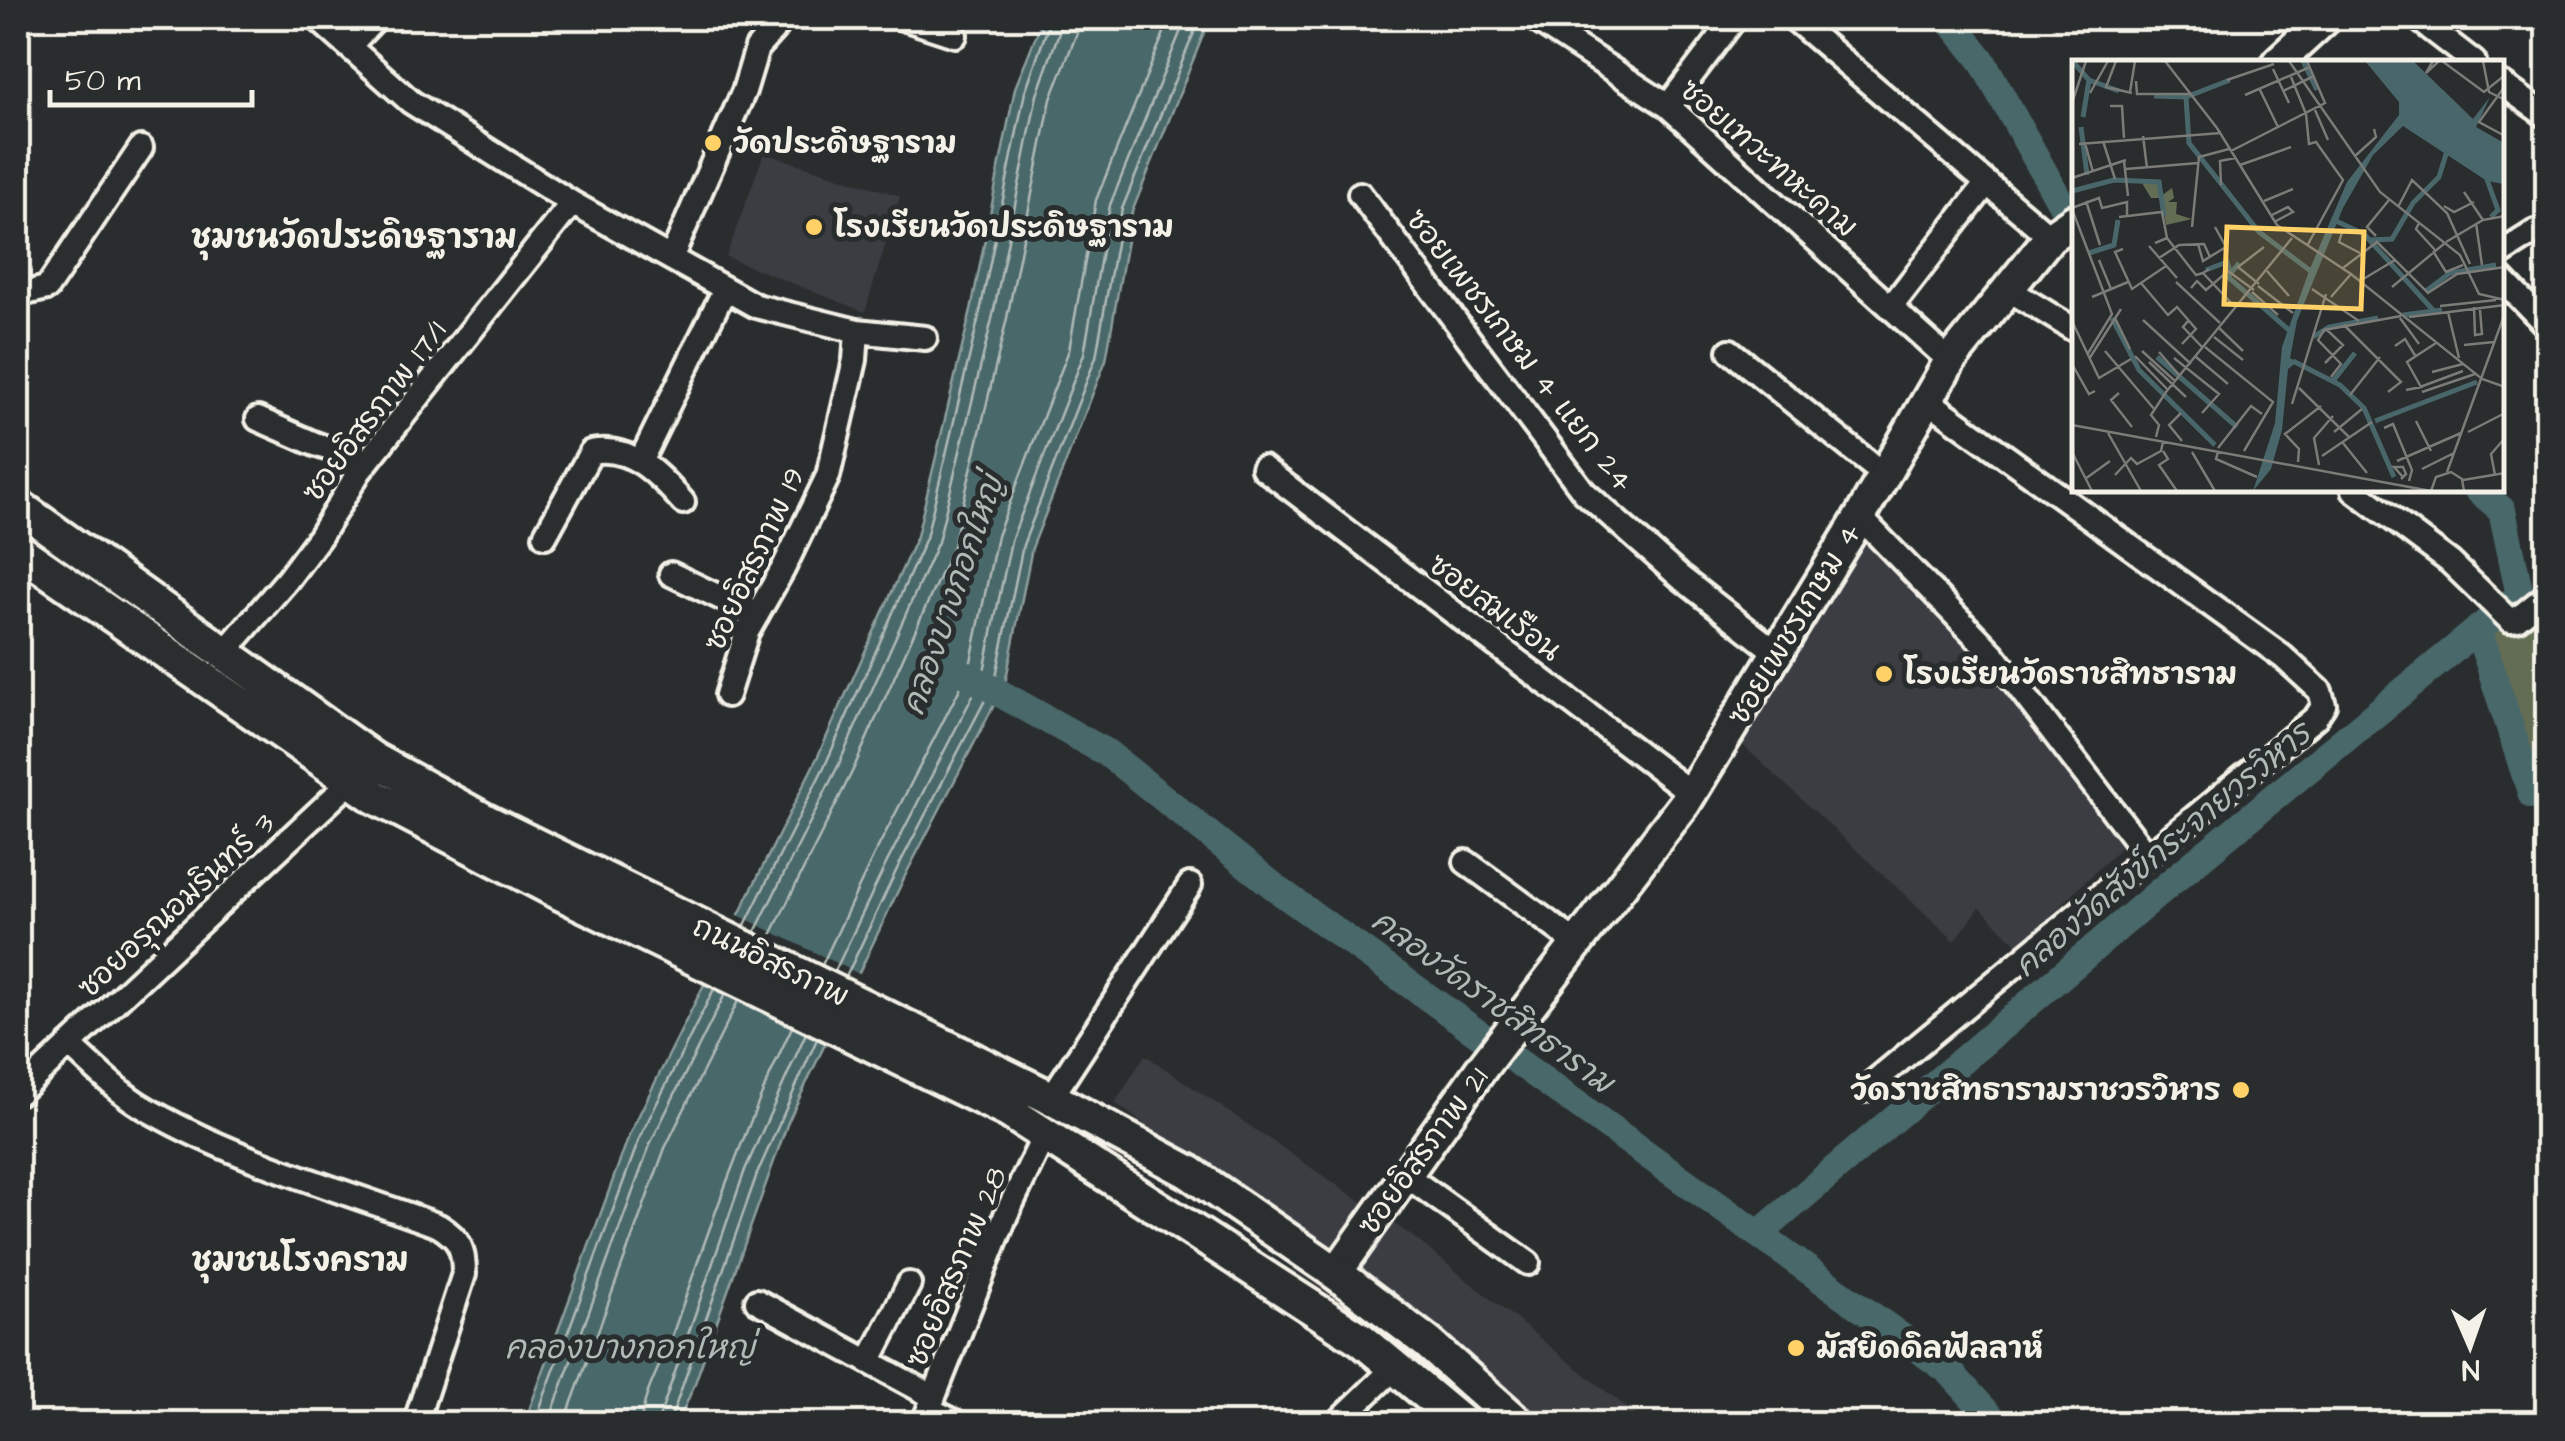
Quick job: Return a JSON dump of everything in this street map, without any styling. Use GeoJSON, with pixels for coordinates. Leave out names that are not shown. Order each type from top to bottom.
{"type":"FeatureCollection","features":[{"type":"Feature","properties":{"kind":"main road","name":"ถนนอิสรภาพ"},"geometry":{"type":"LineString","coordinates":[[24,522],[223,654],[363,771],[486,821],[568,860],[1029,1099],[1189,1172],[1336,1272],[1428,1343],[1519,1424]]}},
{"type":"Feature","properties":{"kind":"main road"},"geometry":{"type":"LineString","coordinates":[[18,550],[363,771],[374,797],[558,892],[1029,1099],[1045,1134],[1362,1340],[1463,1424]]}},
{"type":"Feature","properties":{"kind":"main road"},"geometry":{"type":"LineString","coordinates":[[1308,1304],[1336,1272]]}},
{"type":"Feature","properties":{"kind":"street"},"geometry":{"type":"LineString","coordinates":[[317,18],[412,102],[572,203],[756,306],[857,330],[924,338]]}},
{"type":"Feature","properties":{"kind":"street"},"geometry":{"type":"LineString","coordinates":[[350,44],[376,18]]}},
{"type":"Feature","properties":{"kind":"street"},"geometry":{"type":"LineString","coordinates":[[672,256],[744,91],[757,48],[779,18]]}},
{"type":"Feature","properties":{"kind":"street"},"geometry":{"type":"LineString","coordinates":[[903,18],[955,35]]}},
{"type":"Feature","properties":{"kind":"street","name":"ซอยเทวะทหะคาม"},"geometry":{"type":"LineString","coordinates":[[1533,18],[1668,106],[1950,361]]}},
{"type":"Feature","properties":{"kind":"street"},"geometry":{"type":"LineString","coordinates":[[1668,106],[1734,18]]}},
{"type":"Feature","properties":{"kind":"street"},"geometry":{"type":"LineString","coordinates":[[1793,18],[1987,183],[2064,227]]}},
{"type":"Feature","properties":{"kind":"street"},"geometry":{"type":"LineString","coordinates":[[2280,60],[2326,18]]}},
{"type":"Feature","properties":{"kind":"street"},"geometry":{"type":"LineString","coordinates":[[2416,18],[2471,60]]}},
{"type":"Feature","properties":{"kind":"street"},"geometry":{"type":"LineString","coordinates":[[2505,86],[2548,118]]}},
{"type":"Feature","properties":{"kind":"street"},"geometry":{"type":"LineString","coordinates":[[18,288],[24,293],[47,288],[142,148]]}},
{"type":"Feature","properties":{"kind":"street"},"geometry":{"type":"LineString","coordinates":[[1891,307],[1987,183]]}},
{"type":"Feature","properties":{"kind":"street","name":"ซอยเพชรเกษม 4 แยก 24"},"geometry":{"type":"LineString","coordinates":[[1360,194],[1584,492],[1680,577],[1777,653]]}},
{"type":"Feature","properties":{"kind":"street","name":"ซอยอิสรภาพ 17/1"},"geometry":{"type":"LineString","coordinates":[[223,654],[320,536],[366,462],[572,203]]}},
{"type":"Feature","properties":{"kind":"street","name":"ซอยเพชรเกษม 4"},"geometry":{"type":"LineString","coordinates":[[1512,1031],[1691,793],[1860,517],[1950,361],[2006,288],[2064,227]]}},
{"type":"Feature","properties":{"kind":"street"},"geometry":{"type":"LineString","coordinates":[[2505,252],[2534,232],[2548,233]]}},
{"type":"Feature","properties":{"kind":"street"},"geometry":{"type":"LineString","coordinates":[[2505,282],[2548,327]]}},
{"type":"Feature","properties":{"kind":"street"},"geometry":{"type":"LineString","coordinates":[[2006,288],[2072,328]]}},
{"type":"Feature","properties":{"kind":"street"},"geometry":{"type":"LineString","coordinates":[[641,460],[726,289]]}},
{"type":"Feature","properties":{"kind":"street","name":"ซอยอิสรภาพ 19"},"geometry":{"type":"LineString","coordinates":[[727,695],[748,632],[828,476],[857,330]]}},
{"type":"Feature","properties":{"kind":"street"},"geometry":{"type":"LineString","coordinates":[[1730,350],[1884,475]]}},
{"type":"Feature","properties":{"kind":"street"},"geometry":{"type":"LineString","coordinates":[[1864,1090],[2316,716],[2324,705],[2322,694],[2283,658],[1926,399]]}},
{"type":"Feature","properties":{"kind":"street"},"geometry":{"type":"LineString","coordinates":[[258,418],[366,462]]}},
{"type":"Feature","properties":{"kind":"street"},"geometry":{"type":"LineString","coordinates":[[545,536],[591,452],[600,450],[641,460],[683,502]]}},
{"type":"Feature","properties":{"kind":"street","name":"ซอยสมเรือน"},"geometry":{"type":"LineString","coordinates":[[1263,468],[1691,793]]}},
{"type":"Feature","properties":{"kind":"street"},"geometry":{"type":"LineString","coordinates":[[2357,492],[2450,562],[2501,613],[2517,619],[2548,594]]}},
{"type":"Feature","properties":{"kind":"street"},"geometry":{"type":"LineString","coordinates":[[1860,517],[1994,656],[2147,855]]}},
{"type":"Feature","properties":{"kind":"street"},"geometry":{"type":"LineString","coordinates":[[671,574],[757,615]]}},
{"type":"Feature","properties":{"kind":"street","name":"ซอยอรุณอมรินทร์ 3"},"geometry":{"type":"LineString","coordinates":[[18,1092],[363,771]]}},
{"type":"Feature","properties":{"kind":"street"},"geometry":{"type":"LineString","coordinates":[[1466,862],[1578,944]]}},
{"type":"Feature","properties":{"kind":"street"},"geometry":{"type":"LineString","coordinates":[[1029,1099],[1190,884]]}},
{"type":"Feature","properties":{"kind":"street","name":"ซอยอิสรภาพ 21"},"geometry":{"type":"LineString","coordinates":[[1336,1272],[1512,1031]]}},
{"type":"Feature","properties":{"kind":"street"},"geometry":{"type":"LineString","coordinates":[[69,1045],[136,1102],[166,1120],[237,1151],[439,1226],[456,1237],[464,1252],[464,1274],[415,1424]]}},
{"type":"Feature","properties":{"kind":"street","name":"ซอยอิสรภาพ 28"},"geometry":{"type":"LineString","coordinates":[[929,1410],[1006,1215],[1045,1134]]}},
{"type":"Feature","properties":{"kind":"street"},"geometry":{"type":"LineString","coordinates":[[1404,1174],[1528,1263]]}},
{"type":"Feature","properties":{"kind":"street"},"geometry":{"type":"LineString","coordinates":[[870,1362],[909,1284]]}},
{"type":"Feature","properties":{"kind":"street"},"geometry":{"type":"LineString","coordinates":[[757,1301],[870,1362],[929,1410],[959,1424]]}},
{"type":"Feature","properties":{"kind":"street"},"geometry":{"type":"LineString","coordinates":[[1336,1424],[1395,1367]]}},
{"type":"Feature","properties":{"kind":"shaded area","name":"โรงเรียนวัดประดิษฐาราม"},"geometry":{"type":"Polygon","coordinates":[[[764,153],[900,196],[865,312],[726,257],[764,153]]]}},
{"type":"Feature","properties":{"kind":"shaded area","name":"โรงเรียนวัดราชสิทธาราม"},"geometry":{"type":"Polygon","coordinates":[[[1862,527],[1947,609],[2123,845],[2019,946],[1980,907],[1955,941],[1735,738],[1862,527]]]}},
{"type":"Feature","properties":{"kind":"shaded area"},"geometry":{"type":"Polygon","coordinates":[[[1145,1055],[1412,1236],[1646,1423],[1541,1423],[1487,1371],[1115,1103],[1145,1055]]]}},
{"type":"Feature","properties":{"kind":"green space"},"geometry":{"type":"Polygon","coordinates":[[[2547,588],[2547,783],[2537,788],[2489,630],[2547,588]]]}},
{"type":"Feature","properties":{"kind":"water","name":"คลองบางกอกใหญ่"},"geometry":{"type":"Polygon","coordinates":[[[1043,18],[1210,18],[1132,212],[1106,360],[1032,548],[1005,684],[906,874],[788,1122],[678,1423],[524,1424],[630,1133],[818,756],[917,536],[971,310],[1015,88],[1043,18]]]}},
{"type":"Feature","properties":{"kind":"pier"},"geometry":{"type":"Polygon","coordinates":[[[734,913],[863,976],[834,1037],[704,974],[734,913]]]}},
{"type":"Feature","properties":{"kind":"waterway","name":"คลองวัดสังข์กระจายวรวิหาร"},"geometry":{"type":"LineString","coordinates":[[1948,18],[1981,59],[2072,219]]}},
{"type":"Feature","properties":{"kind":"waterway","name":"คลองวัดสังข์กระจายวรวิหาร"},"geometry":{"type":"LineString","coordinates":[[1760,1233],[2170,883],[2520,595],[2502,510],[2480,492]]}},
{"type":"Feature","properties":{"kind":"waterway"},"geometry":{"type":"LineString","coordinates":[[2478,629],[2532,795],[2548,791]]}},
{"type":"Feature","properties":{"kind":"waterway","name":"คลองวัดราชสิทธาราม"},"geometry":{"type":"LineString","coordinates":[[969,676],[1107,753],[1281,892],[1949,1371],[1997,1424]]}},
{"type":"Feature","properties":{"kind":"place","name":"วัดประดิษฐาราม"},"geometry":{"type":"Point","coordinates":[713,143]}},
{"type":"Feature","properties":{"kind":"place","name":"โรงเรียนวัดประดิษฐาราม"},"geometry":{"type":"Point","coordinates":[814,227]}},
{"type":"Feature","properties":{"kind":"place","name":"โรงเรียนวัดราชสิทธาราม"},"geometry":{"type":"Point","coordinates":[1884,674]}},
{"type":"Feature","properties":{"kind":"place","name":"วัดราชสิทธารามราชวรวิหาร"},"geometry":{"type":"Point","coordinates":[2241,1090]}},
{"type":"Feature","properties":{"kind":"place","name":"มัสยิดดิลฟัลลาห์"},"geometry":{"type":"Point","coordinates":[1796,1348]}},
{"type":"Feature","properties":{"kind":"district","name":"ชุมชนวัดประดิษฐาราม"},"geometry":{"type":"Point","coordinates":[354,237]}},
{"type":"Feature","properties":{"kind":"district","name":"ชุมชนโรงคราม"},"geometry":{"type":"Point","coordinates":[300,1260]}}]}
